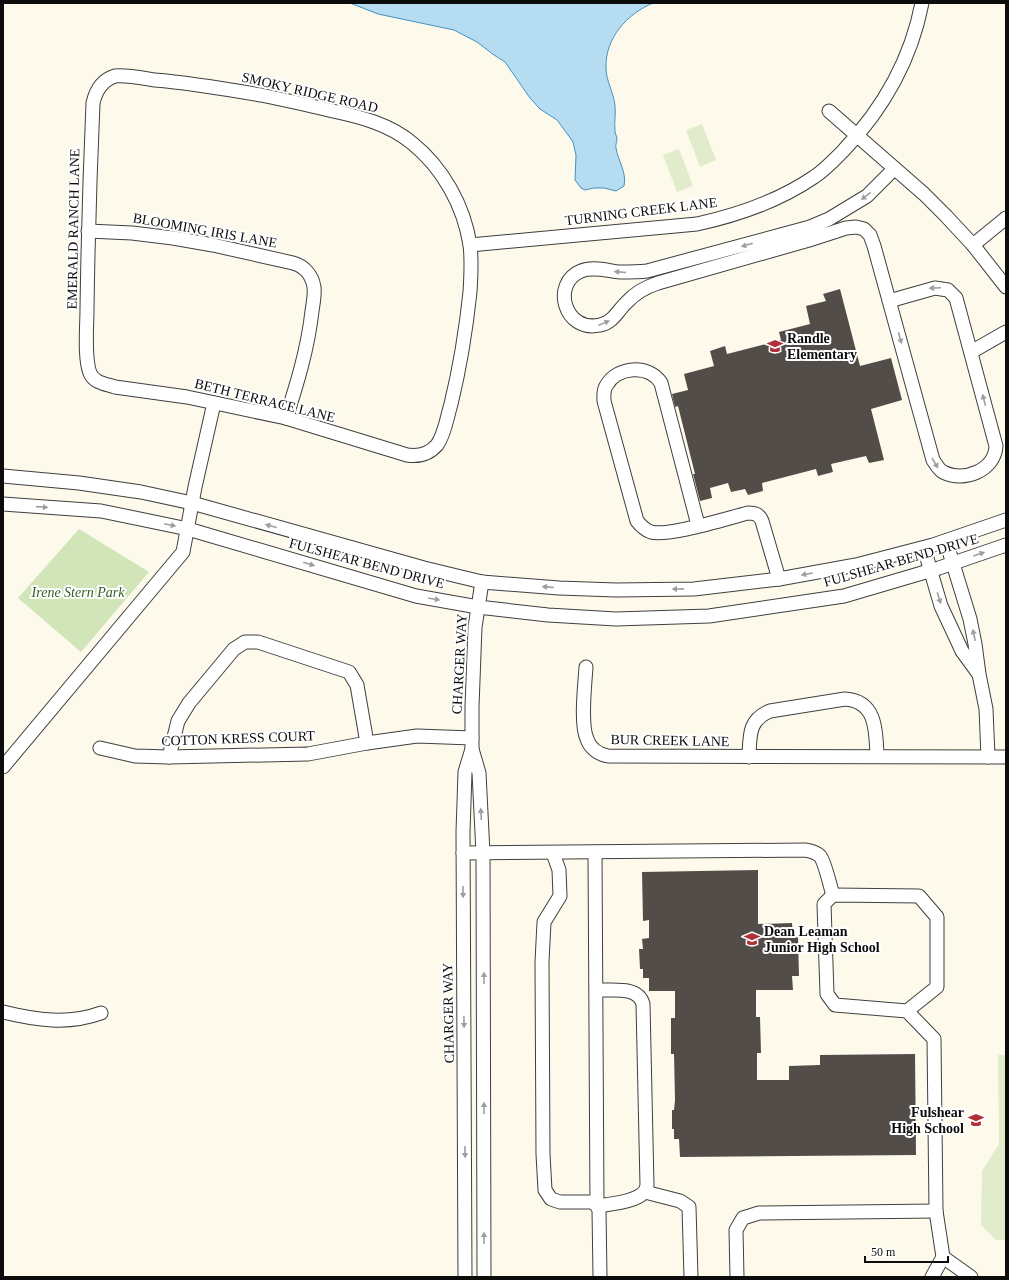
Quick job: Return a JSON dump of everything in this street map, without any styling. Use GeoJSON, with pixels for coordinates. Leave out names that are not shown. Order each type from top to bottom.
{"type":"FeatureCollection","features":[{"type":"Feature","properties":{"kind":"street","name":"TURNING CREEK LANE"},"geometry":{"type":"LineString","coordinates":[[470,245],[697,224],[746,211],[770,201],[815,177],[857,136],[876,112],[891,89],[911,44],[922,3]]}},
{"type":"Feature","properties":{"kind":"street","name":"SMOKY RIDGE ROAD"},"geometry":{"type":"LineString","coordinates":[[104,82],[111,78],[124,76],[241,92],[318,107],[368,119],[380,124],[402,135],[422,151],[439,171],[459,206],[470,245],[471,266],[465,330],[451,404],[441,436],[436,445],[429,452]]}},
{"type":"Feature","properties":{"kind":"street","name":"EMERALD RANCH LANE"},"geometry":{"type":"LineString","coordinates":[[93,378],[89,370],[87,350],[88,231],[93,103],[98,89],[104,82]]}},
{"type":"Feature","properties":{"kind":"street"},"geometry":{"type":"LineString","coordinates":[[829,111],[924,194],[974,246],[1006,287]]}},
{"type":"Feature","properties":{"kind":"street"},"geometry":{"type":"LineString","coordinates":[[889,301],[934,288],[948,290],[952,293],[958,304],[994,435],[996,452],[994,458],[986,467],[971,474],[955,476],[942,471],[933,460],[870,235],[864,229],[856,227],[846,228],[809,240],[658,282],[633,297],[610,321],[599,326],[586,325],[574,319],[565,307],[564,294],[572,277],[582,270],[596,269],[634,273],[647,271],[810,227],[829,219],[863,199],[894,169]]}},
{"type":"Feature","properties":{"kind":"street"},"geometry":{"type":"LineString","coordinates":[[974,246],[1006,218]]}},
{"type":"Feature","properties":{"kind":"street","name":"BLOOMING IRIS LANE"},"geometry":{"type":"LineString","coordinates":[[88,231],[132,233],[179,240],[246,252],[297,264],[305,269],[310,277],[314,292],[311,319],[300,370],[286,418]]}},
{"type":"Feature","properties":{"kind":"street"},"geometry":{"type":"LineString","coordinates":[[971,352],[1006,332]]}},
{"type":"Feature","properties":{"kind":"street"},"geometry":{"type":"LineString","coordinates":[[698,525],[661,383],[651,372],[643,370],[633,370],[614,376],[606,387],[604,401],[637,522],[650,532],[666,533],[748,513],[759,515],[779,579]]}},
{"type":"Feature","properties":{"kind":"street","name":"BETH TERRACE LANE"},"geometry":{"type":"LineString","coordinates":[[93,378],[115,387],[160,393],[286,418],[407,455],[421,456],[429,452]]}},
{"type":"Feature","properties":{"kind":"street"},"geometry":{"type":"LineString","coordinates":[[3,767],[183,552],[214,403]]}},
{"type":"Feature","properties":{"kind":"street","name":"FULSHEAR BEND DRIVE"},"geometry":{"type":"LineString","coordinates":[[3,476],[79,483],[141,492],[192,503],[424,568],[482,582],[559,588],[616,590],[694,589],[779,579],[856,565],[924,548],[1006,520]]}},
{"type":"Feature","properties":{"kind":"street","name":"FULSHEAR BEND DRIVE"},"geometry":{"type":"LineString","coordinates":[[3,504],[101,511],[188,529],[416,596],[478,607],[548,615],[616,619],[709,616],[844,596],[931,570],[1006,545]]}},
{"type":"Feature","properties":{"kind":"street"},"geometry":{"type":"LineString","coordinates":[[946,541],[970,619],[975,644],[986,709],[988,756]]}},
{"type":"Feature","properties":{"kind":"street"},"geometry":{"type":"LineString","coordinates":[[924,548],[941,606],[962,650],[979,674]]}},
{"type":"Feature","properties":{"kind":"street","name":"CHARGER WAY"},"geometry":{"type":"LineString","coordinates":[[482,582],[476,626],[472,707],[472,744],[479,773],[483,853],[484,1277]]}},
{"type":"Feature","properties":{"kind":"street"},"geometry":{"type":"LineString","coordinates":[[169,757],[178,721],[189,703],[234,649],[245,642],[258,642],[348,672],[357,685],[367,742]]}},
{"type":"Feature","properties":{"kind":"street","name":"BUR CREEK LANE"},"geometry":{"type":"LineString","coordinates":[[586,666],[584,730],[586,738],[592,748],[600,754],[608,756],[1006,756]]}},
{"type":"Feature","properties":{"kind":"street","name":"BUR CREEK LANE"},"geometry":{"type":"LineString","coordinates":[[749,756],[751,730],[756,720],[763,715],[774,710],[845,699],[854,700],[864,706],[871,715],[875,734],[877,756]]}},
{"type":"Feature","properties":{"kind":"street","name":"COTTON KRESS COURT"},"geometry":{"type":"LineString","coordinates":[[100,748],[135,756],[169,757],[308,754],[367,742],[417,736],[472,744]]}},
{"type":"Feature","properties":{"kind":"street","name":"CHARGER WAY"},"geometry":{"type":"LineString","coordinates":[[465,1277],[463,853],[465,772],[472,744]]}},
{"type":"Feature","properties":{"kind":"street"},"geometry":{"type":"LineString","coordinates":[[463,853],[805,850],[819,855],[823,861],[833,895]]}},
{"type":"Feature","properties":{"kind":"street"},"geometry":{"type":"LineString","coordinates":[[595,852],[597,1206],[599,1210],[600,1277]]}},
{"type":"Feature","properties":{"kind":"street"},"geometry":{"type":"LineString","coordinates":[[553,853],[559,870],[560,896],[544,922],[542,985],[543,1146],[545,1190],[552,1199],[560,1202],[592,1202],[597,1206],[632,1200],[645,1192],[647,1185],[643,1004],[640,997],[635,993],[596,990]]}},
{"type":"Feature","properties":{"kind":"street"},"geometry":{"type":"LineString","coordinates":[[907,1011],[937,987],[937,917],[919,896],[833,895],[824,904],[826,994],[835,1005],[907,1011],[934,1040],[936,1211],[943,1257],[932,1277]]}},
{"type":"Feature","properties":{"kind":"street"},"geometry":{"type":"LineString","coordinates":[[3,1012],[39,1020],[52,1021],[89,1018],[101,1013]]}},
{"type":"Feature","properties":{"kind":"street"},"geometry":{"type":"LineString","coordinates":[[645,1192],[680,1201],[689,1207],[690,1277]]}},
{"type":"Feature","properties":{"kind":"street"},"geometry":{"type":"LineString","coordinates":[[737,1277],[736,1230],[743,1218],[759,1213],[936,1211]]}},
{"type":"Feature","properties":{"kind":"street"},"geometry":{"type":"LineString","coordinates":[[943,1257],[972,1277]]}},
{"type":"Feature","properties":{"kind":"green space"},"geometry":{"type":"Polygon","coordinates":[[[702,124],[716,160],[700,167],[686,130],[702,124]]]}},
{"type":"Feature","properties":{"kind":"green space"},"geometry":{"type":"Polygon","coordinates":[[[679,149],[693,186],[677,192],[663,155],[679,149]]]}},
{"type":"Feature","properties":{"kind":"green space","name":"Irene Stern Park"},"geometry":{"type":"Polygon","coordinates":[[[79,529],[149,572],[81,652],[18,598],[79,529]]]}},
{"type":"Feature","properties":{"kind":"green space"},"geometry":{"type":"Polygon","coordinates":[[[998,1055],[1006,1055],[1006,1240],[996,1240],[981,1225],[982,1171],[999,1144],[998,1055]]]}},
{"type":"Feature","properties":{"kind":"water"},"geometry":{"type":"Polygon","coordinates":[[[350,3],[653,3],[626,20],[619,28],[609,47],[607,57],[606,73],[615,106],[616,147],[623,171],[625,181],[624,186],[616,191],[604,188],[585,190],[581,188],[575,180],[576,155],[573,142],[566,132],[557,120],[540,109],[530,98],[505,62],[477,42],[454,30],[378,14],[350,3]]]}},
{"type":"Feature","properties":{"kind":"building"},"geometry":{"type":"Polygon","coordinates":[[[840,289],[860,366],[891,358],[902,400],[871,409],[884,460],[869,463],[866,456],[831,464],[833,472],[818,476],[816,469],[762,483],[763,491],[748,495],[745,489],[731,492],[728,483],[710,488],[712,498],[700,501],[693,474],[695,474],[678,406],[675,407],[672,394],[688,390],[684,374],[714,366],[710,351],[725,346],[727,354],[781,340],[779,332],[810,324],[806,306],[826,301],[823,294],[840,289]]]}},
{"type":"Feature","properties":{"kind":"building"},"geometry":{"type":"Polygon","coordinates":[[[758,870],[758,924],[792,923],[793,937],[798,937],[799,976],[792,976],[793,990],[756,990],[756,1017],[760,1017],[761,1053],[757,1053],[757,1080],[789,1080],[789,1066],[820,1065],[820,1055],[915,1054],[916,1155],[680,1157],[679,1139],[674,1139],[674,1129],[672,1129],[672,1110],[674,1110],[675,1100],[674,1054],[671,1054],[671,1018],[675,1018],[675,991],[649,991],[649,978],[643,978],[643,969],[640,969],[639,949],[643,949],[642,939],[649,938],[649,920],[643,921],[642,872],[758,870]]]}},
{"type":"Feature","properties":{"kind":"place","name":"Randle Elementary"},"geometry":{"type":"Point","coordinates":[775,346]}},
{"type":"Feature","properties":{"kind":"place","name":"Dean Leaman Junior High School"},"geometry":{"type":"Point","coordinates":[752,939]}},
{"type":"Feature","properties":{"kind":"place","name":"Fulshear High School"},"geometry":{"type":"Point","coordinates":[976,1120]}}]}
